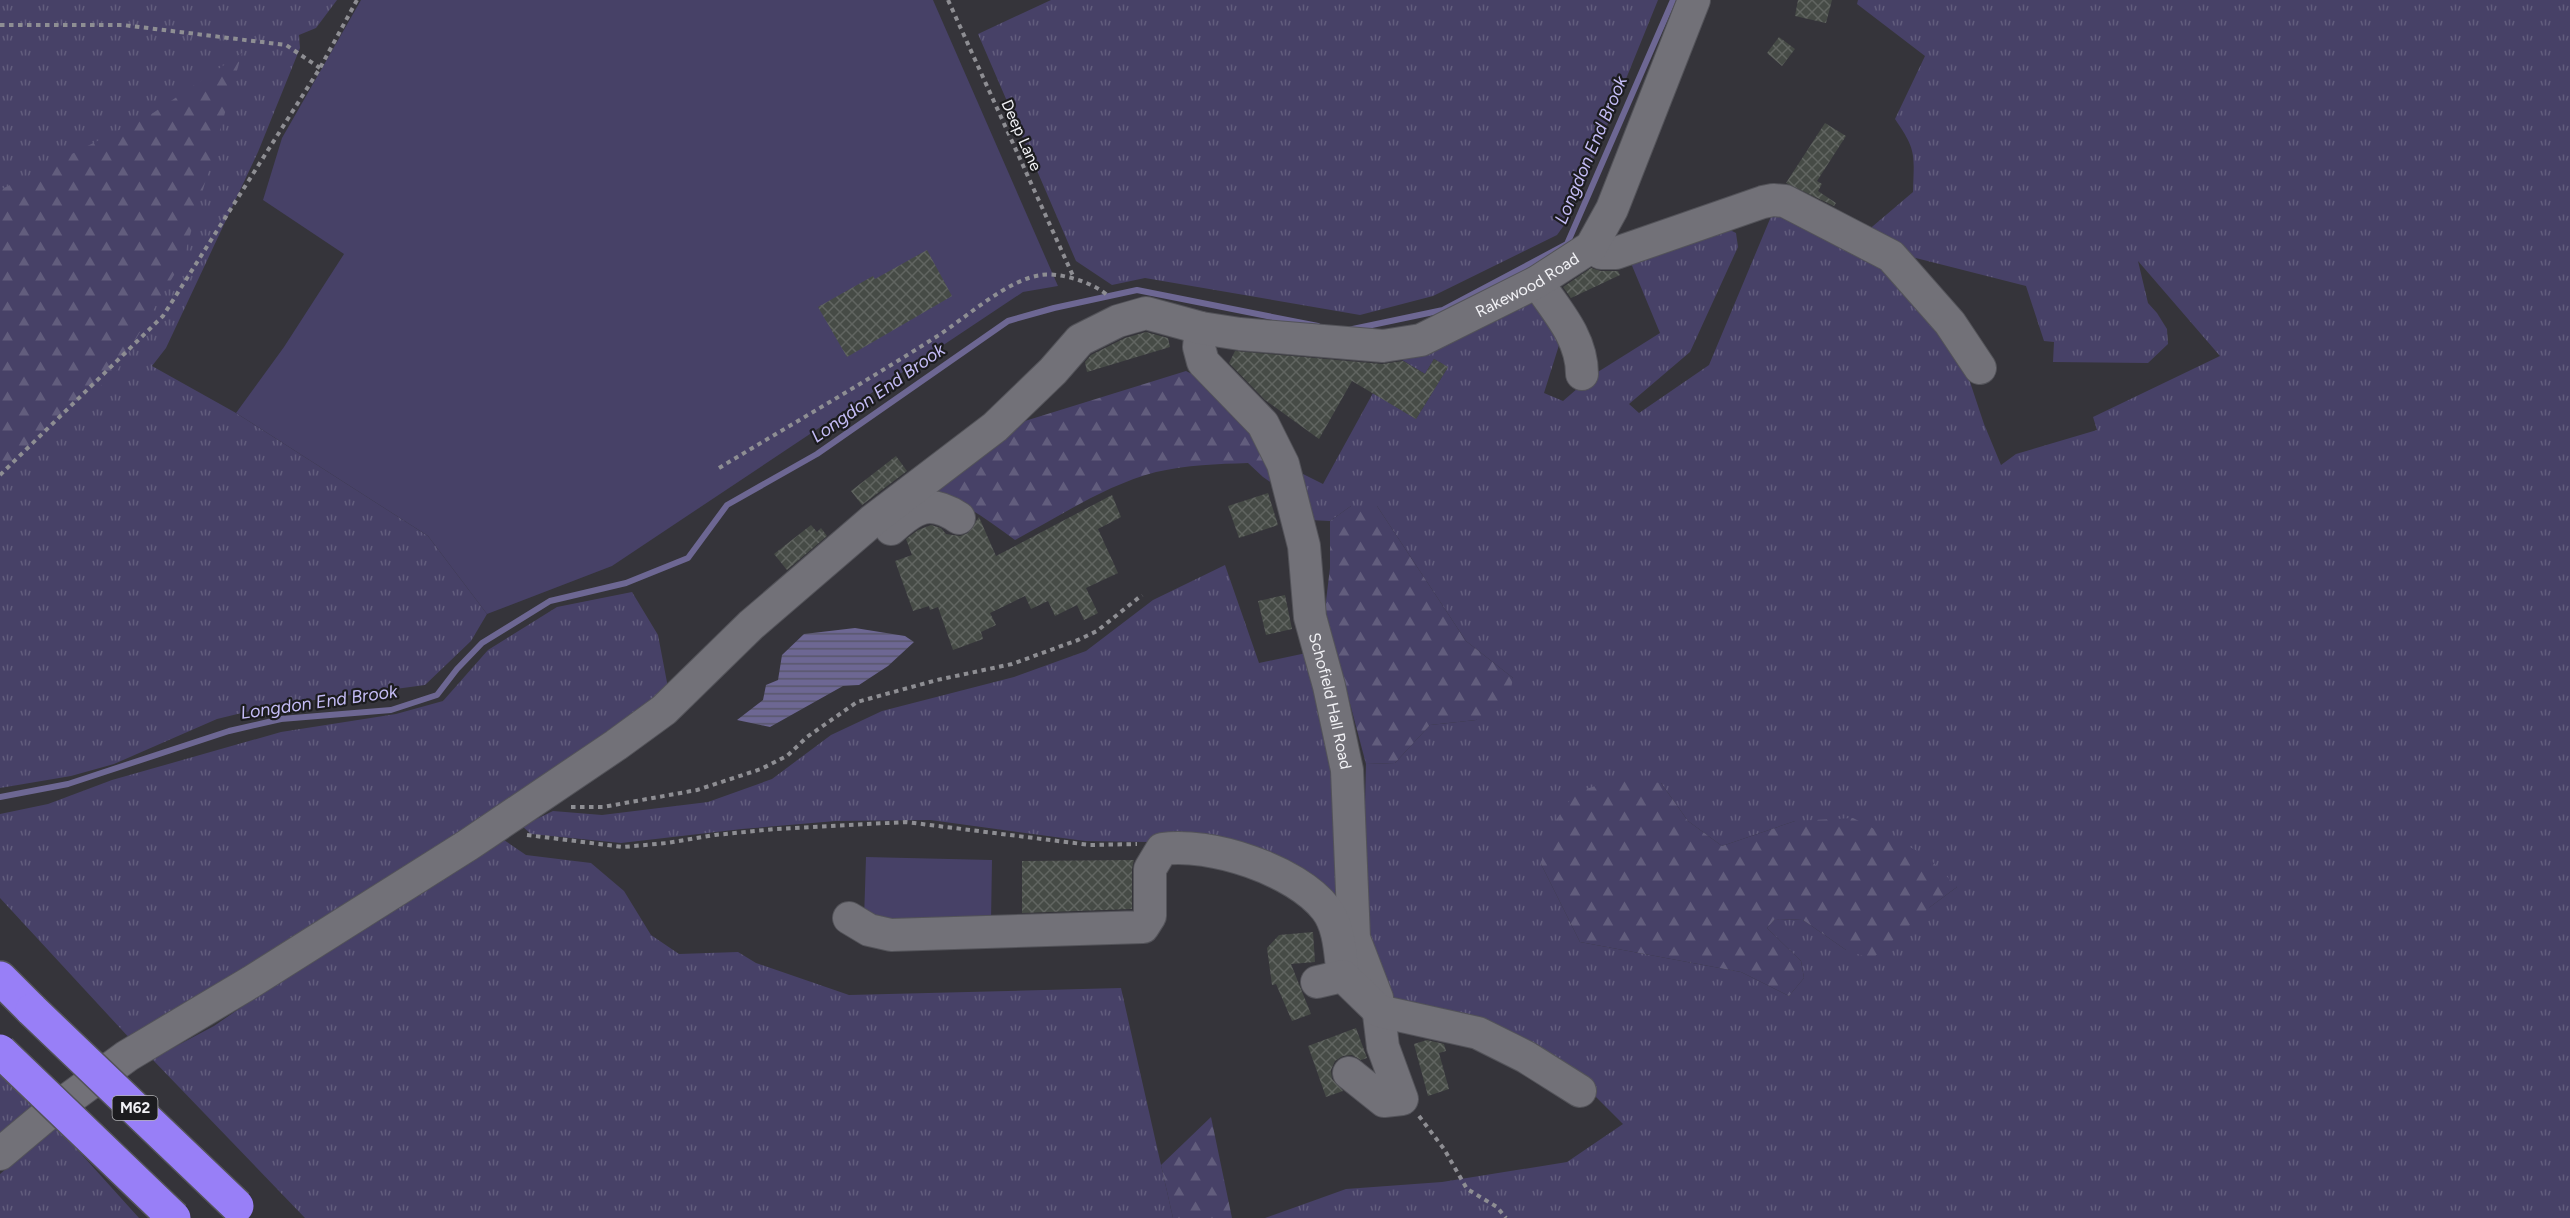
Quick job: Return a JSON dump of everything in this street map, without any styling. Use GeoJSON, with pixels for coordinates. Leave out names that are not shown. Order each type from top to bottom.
{"type":"FeatureCollection","features":[{"type":"Feature","properties":{"kind":"highway","name":"M62"},"geometry":{"type":"LineString","coordinates":[[0,978],[242,1212]]}},
{"type":"Feature","properties":{"kind":"highway"},"geometry":{"type":"LineString","coordinates":[[0,1051],[174,1218]]}},
{"type":"Feature","properties":{"kind":"street","name":"Rakewood Road"},"geometry":{"type":"LineString","coordinates":[[0,1154],[44,1117],[127,1056],[279,964],[504,822],[664,710],[751,625],[873,520],[995,427],[1053,371],[1080,340],[1118,321],[1146,313],[1201,328],[1383,346],[1420,340],[1537,282],[1590,247],[1612,210],[1694,0]]}},
{"type":"Feature","properties":{"kind":"street"},"geometry":{"type":"LineString","coordinates":[[1590,247],[1601,253],[1616,253],[1763,202],[1785,201],[1891,256],[1950,323],[1980,368]]}},
{"type":"Feature","properties":{"kind":"street"},"geometry":{"type":"LineString","coordinates":[[1537,282],[1577,341],[1582,356],[1582,374]]}},
{"type":"Feature","properties":{"kind":"street","name":"Schofield Hall Road"},"geometry":{"type":"LineString","coordinates":[[1201,328],[1199,347],[1203,362],[1263,424],[1283,464],[1304,546],[1310,617],[1329,686],[1347,770],[1354,938],[1377,998],[1383,1047],[1402,1099]]}},
{"type":"Feature","properties":{"kind":"street"},"geometry":{"type":"LineString","coordinates":[[832,556],[841,561],[854,562],[899,521],[919,509],[933,505],[944,508],[959,518]]}},
{"type":"Feature","properties":{"kind":"street"},"geometry":{"type":"LineString","coordinates":[[849,918],[869,930],[891,935],[1143,927],[1150,916],[1150,869],[1162,849],[1178,847],[1222,852],[1274,871],[1305,890],[1326,909],[1337,934],[1330,979],[1378,1011],[1478,1033],[1526,1057],[1580,1091]]}},
{"type":"Feature","properties":{"kind":"street"},"geometry":{"type":"LineString","coordinates":[[1348,1073],[1384,1101],[1402,1099]]}},
{"type":"Feature","properties":{"kind":"path"},"geometry":{"type":"LineString","coordinates":[[0,475],[163,316],[320,68],[357,0]]}},
{"type":"Feature","properties":{"kind":"path","name":"Deep Lane"},"geometry":{"type":"LineString","coordinates":[[948,0],[1075,278]]}},
{"type":"Feature","properties":{"kind":"path"},"geometry":{"type":"LineString","coordinates":[[0,25],[123,25],[286,45],[320,68]]}},
{"type":"Feature","properties":{"kind":"path"},"geometry":{"type":"LineString","coordinates":[[719,468],[937,335],[1011,286],[1042,274],[1075,278],[1103,291],[1115,304]]}},
{"type":"Feature","properties":{"kind":"path"},"geometry":{"type":"LineString","coordinates":[[542,794],[560,807],[603,807],[697,789],[761,769],[787,756],[807,737],[857,702],[937,680],[1012,664],[1078,640],[1097,631],[1142,595]]}},
{"type":"Feature","properties":{"kind":"path"},"geometry":{"type":"LineString","coordinates":[[504,822],[511,830],[537,838],[623,847],[775,829],[906,822],[1090,845],[1139,844]]}},
{"type":"Feature","properties":{"kind":"path"},"geometry":{"type":"LineString","coordinates":[[1402,1099],[1413,1108],[1444,1149],[1467,1189],[1497,1207],[1506,1218]]}},
{"type":"Feature","properties":{"kind":"green space"},"geometry":{"type":"Polygon","coordinates":[[[0,0],[337,0],[316,28],[299,35],[300,48],[258,152],[166,348],[152,366],[236,413],[428,536],[487,614],[471,641],[425,685],[270,706],[217,719],[114,764],[71,776],[0,788],[0,0]]]}},
{"type":"Feature","properties":{"kind":"green space"},"geometry":{"type":"Polygon","coordinates":[[[361,0],[933,0],[1058,286],[1023,292],[612,566],[487,614],[428,536],[236,413],[284,347],[344,254],[263,200],[282,138],[361,0]]]}},
{"type":"Feature","properties":{"kind":"green space"},"geometry":{"type":"Polygon","coordinates":[[[1051,0],[1658,0],[1570,217],[1557,235],[1433,296],[1360,315],[1145,278],[1112,285],[1076,261],[978,34],[1051,0]]]}},
{"type":"Feature","properties":{"kind":"green space"},"geometry":{"type":"Polygon","coordinates":[[[1858,0],[2570,0],[2570,1218],[1265,1218],[1346,1189],[1442,1182],[1567,1162],[1623,1124],[1578,1079],[1386,1004],[1362,919],[1366,764],[1395,763],[1430,725],[1476,720],[1513,678],[1466,641],[1377,506],[1351,506],[1330,521],[1309,520],[1295,470],[1323,484],[1373,393],[1416,419],[1448,367],[1434,359],[1425,374],[1394,355],[1534,294],[1560,342],[1544,393],[1563,401],[1593,375],[1660,333],[1628,256],[1718,224],[1736,233],[1738,247],[1690,352],[1629,404],[1639,413],[1709,365],[1775,207],[1875,258],[1962,358],[1984,424],[2001,465],[2016,454],[2097,430],[2093,417],[2220,356],[2138,261],[2148,303],[2167,329],[2168,344],[2148,363],[2053,362],[2054,342],[2044,341],[2026,286],[1904,255],[1866,232],[1913,192],[1913,153],[1895,119],[1925,56],[1857,4],[1858,0]],[[1661,783],[1541,864],[1580,942],[1741,972],[1789,996],[1804,978],[1801,961],[1767,928],[1775,919],[1803,920],[1846,950],[1930,907],[1957,887],[1795,821],[1722,846],[1688,821],[1661,783]]]}},
{"type":"Feature","properties":{"kind":"green space"},"geometry":{"type":"Polygon","coordinates":[[[242,53],[183,260],[118,369],[0,484],[0,190],[153,113],[242,53]]]}},
{"type":"Feature","properties":{"kind":"green space"},"geometry":{"type":"Polygon","coordinates":[[[1186,371],[1208,382],[1243,414],[1279,488],[1248,463],[1202,465],[1156,472],[1101,493],[1015,540],[960,504],[923,492],[1015,424],[1186,371]]]}},
{"type":"Feature","properties":{"kind":"green space"},"geometry":{"type":"Polygon","coordinates":[[[1351,506],[1377,506],[1466,641],[1513,678],[1508,704],[1476,720],[1430,725],[1395,763],[1366,764],[1325,609],[1330,568],[1330,521],[1351,506]]]}},
{"type":"Feature","properties":{"kind":"green space"},"geometry":{"type":"Polygon","coordinates":[[[1225,565],[1259,663],[1311,652],[1340,767],[1348,939],[1321,890],[1148,842],[1085,841],[930,820],[836,821],[621,843],[531,834],[522,826],[553,811],[602,815],[708,802],[772,779],[831,735],[882,711],[1014,677],[1086,651],[1153,600],[1225,565]]]}},
{"type":"Feature","properties":{"kind":"green space"},"geometry":{"type":"Polygon","coordinates":[[[632,592],[658,635],[669,693],[490,813],[133,1042],[0,898],[0,814],[48,804],[112,780],[281,732],[396,714],[443,701],[488,650],[557,607],[632,592]]]}},
{"type":"Feature","properties":{"kind":"green space"},"geometry":{"type":"Polygon","coordinates":[[[1618,778],[1661,783],[1688,821],[1722,846],[1795,821],[1853,818],[1927,856],[1957,887],[1930,907],[1872,959],[1846,950],[1803,920],[1775,919],[1767,928],[1801,961],[1804,978],[1789,996],[1741,972],[1580,942],[1541,864],[1549,830],[1575,793],[1618,778]]]}},
{"type":"Feature","properties":{"kind":"green space"},"geometry":{"type":"Polygon","coordinates":[[[501,838],[526,855],[591,863],[624,891],[651,935],[679,954],[738,952],[756,963],[849,995],[1121,988],[1173,1218],[305,1218],[152,1059],[214,1026],[304,964],[501,838]]]}},
{"type":"Feature","properties":{"kind":"green space"},"geometry":{"type":"Polygon","coordinates":[[[866,857],[992,860],[991,923],[864,919],[866,857]]]}},
{"type":"Feature","properties":{"kind":"green space"},"geometry":{"type":"Polygon","coordinates":[[[0,1067],[42,1110],[0,1144],[0,1067]]]}},
{"type":"Feature","properties":{"kind":"green space"},"geometry":{"type":"Polygon","coordinates":[[[1211,1117],[1232,1218],[1173,1218],[1161,1165],[1211,1117]]]}},
{"type":"Feature","properties":{"kind":"green space"},"geometry":{"type":"Polygon","coordinates":[[[56,1126],[139,1218],[0,1218],[0,1174],[56,1126]]]}},
{"type":"Feature","properties":{"kind":"shaded area"},"geometry":{"type":"Polygon","coordinates":[[[855,628],[905,636],[914,642],[888,666],[859,685],[843,686],[770,727],[737,720],[763,700],[766,685],[778,680],[782,655],[804,634],[855,628]]]}},
{"type":"Feature","properties":{"kind":"building"},"geometry":{"type":"Polygon","coordinates":[[[1798,0],[1832,0],[1826,23],[1795,16],[1798,0]]]}},
{"type":"Feature","properties":{"kind":"building"},"geometry":{"type":"Polygon","coordinates":[[[1779,37],[1795,49],[1782,66],[1767,53],[1779,37]]]}},
{"type":"Feature","properties":{"kind":"building"},"geometry":{"type":"Polygon","coordinates":[[[1825,123],[1846,136],[1817,181],[1822,184],[1818,191],[1836,203],[1834,206],[1786,183],[1825,123]]]}},
{"type":"Feature","properties":{"kind":"building"},"geometry":{"type":"Polygon","coordinates":[[[927,250],[952,296],[847,357],[818,307],[873,276],[875,279],[927,250]]]}},
{"type":"Feature","properties":{"kind":"building"},"geometry":{"type":"Polygon","coordinates":[[[1591,268],[1601,271],[1618,271],[1620,275],[1571,298],[1563,287],[1591,268]]]}},
{"type":"Feature","properties":{"kind":"building"},"geometry":{"type":"Polygon","coordinates":[[[1146,332],[1168,338],[1170,347],[1087,372],[1085,362],[1091,355],[1125,338],[1146,332]]]}},
{"type":"Feature","properties":{"kind":"building"},"geometry":{"type":"Polygon","coordinates":[[[1235,351],[1382,364],[1403,361],[1425,374],[1434,359],[1448,367],[1416,419],[1352,381],[1319,439],[1265,400],[1229,363],[1235,351]]]}},
{"type":"Feature","properties":{"kind":"building"},"geometry":{"type":"Polygon","coordinates":[[[896,456],[907,471],[862,505],[851,491],[896,456]]]}},
{"type":"Feature","properties":{"kind":"building"},"geometry":{"type":"Polygon","coordinates":[[[1268,493],[1278,525],[1239,538],[1228,506],[1268,493]]]}},
{"type":"Feature","properties":{"kind":"building"},"geometry":{"type":"Polygon","coordinates":[[[1112,495],[1121,517],[1098,529],[1118,573],[1086,588],[1098,613],[1084,620],[1077,605],[1055,616],[1048,601],[1031,609],[1025,596],[990,613],[996,625],[981,632],[983,639],[953,650],[938,607],[930,610],[929,606],[913,611],[895,561],[912,555],[906,539],[918,530],[931,525],[941,528],[946,534],[960,536],[968,533],[979,517],[996,556],[1112,495]]]}},
{"type":"Feature","properties":{"kind":"building"},"geometry":{"type":"Polygon","coordinates":[[[811,525],[817,532],[821,528],[827,536],[787,570],[774,554],[811,525]]]}},
{"type":"Feature","properties":{"kind":"building"},"geometry":{"type":"Polygon","coordinates":[[[1285,595],[1292,629],[1266,635],[1258,601],[1285,595]]]}},
{"type":"Feature","properties":{"kind":"building"},"geometry":{"type":"Polygon","coordinates":[[[1134,860],[1132,909],[1022,913],[1022,861],[1134,860]]]}},
{"type":"Feature","properties":{"kind":"building"},"geometry":{"type":"Polygon","coordinates":[[[1313,932],[1315,962],[1291,964],[1311,1014],[1292,1021],[1276,984],[1272,985],[1267,948],[1279,935],[1313,932]]]}},
{"type":"Feature","properties":{"kind":"building"},"geometry":{"type":"Polygon","coordinates":[[[1356,1028],[1367,1058],[1361,1060],[1352,1055],[1343,1056],[1335,1061],[1331,1070],[1332,1079],[1343,1091],[1326,1097],[1308,1046],[1356,1028]]]}},
{"type":"Feature","properties":{"kind":"building"},"geometry":{"type":"Polygon","coordinates":[[[1427,1040],[1444,1044],[1446,1051],[1439,1053],[1449,1089],[1428,1096],[1414,1044],[1427,1040]]]}},
{"type":"Feature","properties":{"kind":"waterway","name":"Longdon End Brook"},"geometry":{"type":"LineString","coordinates":[[1348,330],[1443,310],[1567,244],[1673,0]]}},
{"type":"Feature","properties":{"kind":"waterway","name":"Longdon End Brook"},"geometry":{"type":"LineString","coordinates":[[0,797],[68,784],[229,731],[281,719],[391,710],[437,695],[457,669],[482,643],[550,601],[626,583],[688,558],[727,505],[817,454],[1008,321],[1054,308],[1137,290],[1318,326]]}}]}
